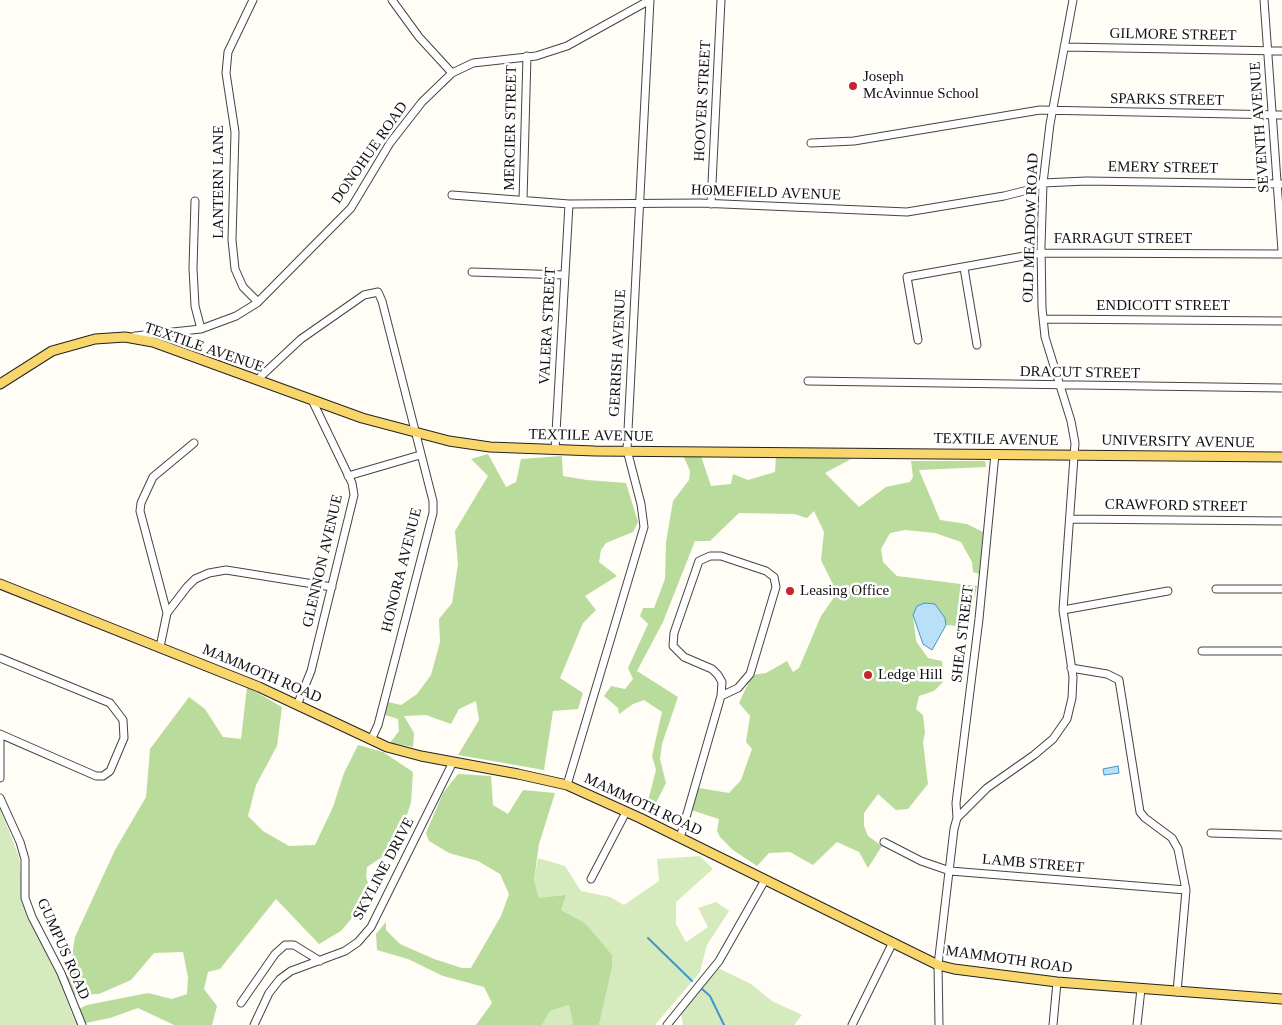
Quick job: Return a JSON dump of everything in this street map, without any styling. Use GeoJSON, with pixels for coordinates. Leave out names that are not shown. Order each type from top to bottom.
{"type":"FeatureCollection","features":[{"type":"Feature","properties":{"kind":"main road","name":"TEXTILE AVENUE"},"geometry":{"type":"LineString","coordinates":[[0,384],[52,351],[95,339],[125,337],[152,342],[362,418],[414,432],[490,447],[555,450],[1074,455]]}},
{"type":"Feature","properties":{"kind":"main road","name":"UNIVERSITY AVENUE"},"geometry":{"type":"LineString","coordinates":[[1074,455],[1282,457]]}},
{"type":"Feature","properties":{"kind":"main road","name":"MAMMOTH ROAD"},"geometry":{"type":"LineString","coordinates":[[0,584],[298,703],[371,740],[407,753],[567,785],[680,838],[938,965],[954,969],[1057,982],[1282,999]]}},
{"type":"Feature","properties":{"kind":"street","name":"LANTERN LANE"},"geometry":{"type":"LineString","coordinates":[[253,0],[228,52],[226,73],[236,145],[232,240],[235,269],[243,287],[258,302]]}},
{"type":"Feature","properties":{"kind":"street"},"geometry":{"type":"LineString","coordinates":[[392,0],[418,37],[452,73]]}},
{"type":"Feature","properties":{"kind":"street","name":"DONOHUE ROAD"},"geometry":{"type":"LineString","coordinates":[[125,337],[160,335],[201,328],[236,316],[258,302],[351,208],[390,143],[422,102],[452,73],[473,62],[527,56],[567,46],[650,0]]}},
{"type":"Feature","properties":{"kind":"street","name":"GERRISH AVENUE"},"geometry":{"type":"LineString","coordinates":[[567,785],[644,527],[641,504],[627,450],[650,0]]}},
{"type":"Feature","properties":{"kind":"street","name":"HOOVER STREET"},"geometry":{"type":"LineString","coordinates":[[711,204],[721,0]]}},
{"type":"Feature","properties":{"kind":"street","name":"OLD MEADOW ROAD"},"geometry":{"type":"LineString","coordinates":[[958,818],[986,788],[1034,755],[1058,733],[1067,720],[1072,698],[1072,668],[1063,610],[1074,455],[1071,421],[1048,348],[1043,319],[1041,253],[1043,183],[1052,112],[1073,0]]}},
{"type":"Feature","properties":{"kind":"street","name":"SEVENTH AVENUE"},"geometry":{"type":"LineString","coordinates":[[1264,0],[1272,115],[1280,184],[1282,252]]}},
{"type":"Feature","properties":{"kind":"street","name":"GILMORE STREET"},"geometry":{"type":"LineString","coordinates":[[1064,47],[1282,51]]}},
{"type":"Feature","properties":{"kind":"street","name":"MERCIER STREET"},"geometry":{"type":"LineString","coordinates":[[523,200],[527,56]]}},
{"type":"Feature","properties":{"kind":"street","name":"SPARKS STREET"},"geometry":{"type":"LineString","coordinates":[[811,143],[854,141],[1040,110],[1052,112],[1282,116]]}},
{"type":"Feature","properties":{"kind":"street","name":"EMERY STREET"},"geometry":{"type":"LineString","coordinates":[[1043,183],[1086,181],[1280,184]]}},
{"type":"Feature","properties":{"kind":"street","name":"HOMEFIELD AVENUE"},"geometry":{"type":"LineString","coordinates":[[452,195],[569,204],[711,204],[908,212],[1012,194],[1028,190],[1043,183]]}},
{"type":"Feature","properties":{"kind":"street"},"geometry":{"type":"LineString","coordinates":[[195,201],[192,268],[195,306],[201,328]]}},
{"type":"Feature","properties":{"kind":"street","name":"VALERA STREET"},"geometry":{"type":"LineString","coordinates":[[555,450],[569,204]]}},
{"type":"Feature","properties":{"kind":"street","name":"FARRAGUT STREET"},"geometry":{"type":"LineString","coordinates":[[918,340],[907,277],[1041,253],[1282,252]]}},
{"type":"Feature","properties":{"kind":"street"},"geometry":{"type":"LineString","coordinates":[[964,268],[978,345]]}},
{"type":"Feature","properties":{"kind":"street"},"geometry":{"type":"LineString","coordinates":[[472,272],[565,275]]}},
{"type":"Feature","properties":{"kind":"street","name":"HONORA AVENUE"},"geometry":{"type":"LineString","coordinates":[[256,380],[301,339],[364,295],[377,292],[382,301],[414,432],[433,500],[431,522],[378,725],[371,740]]}},
{"type":"Feature","properties":{"kind":"street","name":"ENDICOTT STREET"},"geometry":{"type":"LineString","coordinates":[[1043,319],[1282,321]]}},
{"type":"Feature","properties":{"kind":"street","name":"DRACUT STREET"},"geometry":{"type":"LineString","coordinates":[[808,382],[1282,388]]}},
{"type":"Feature","properties":{"kind":"street","name":"GLENNON AVENUE"},"geometry":{"type":"LineString","coordinates":[[298,703],[311,671],[352,507],[352,483],[312,400]]}},
{"type":"Feature","properties":{"kind":"street"},"geometry":{"type":"LineString","coordinates":[[160,647],[167,613],[140,511],[141,503],[153,477],[194,443]]}},
{"type":"Feature","properties":{"kind":"street","name":"SHEA STREET"},"geometry":{"type":"LineString","coordinates":[[939,1025],[938,965],[954,829],[958,818],[956,803],[979,619],[995,454]]}},
{"type":"Feature","properties":{"kind":"street"},"geometry":{"type":"LineString","coordinates":[[348,476],[420,455]]}},
{"type":"Feature","properties":{"kind":"street","name":"CRAWFORD STREET"},"geometry":{"type":"LineString","coordinates":[[1070,519],[1282,521]]}},
{"type":"Feature","properties":{"kind":"street"},"geometry":{"type":"LineString","coordinates":[[680,838],[721,696],[722,682],[712,669],[684,657],[673,646],[674,633],[699,561],[710,556],[721,556],[766,571],[774,577],[775,582],[774,594],[750,674],[738,688],[721,696]]}},
{"type":"Feature","properties":{"kind":"street"},"geometry":{"type":"LineString","coordinates":[[167,613],[195,579],[226,570],[332,587]]}},
{"type":"Feature","properties":{"kind":"street"},"geometry":{"type":"LineString","coordinates":[[1216,589],[1282,589]]}},
{"type":"Feature","properties":{"kind":"street"},"geometry":{"type":"LineString","coordinates":[[1063,610],[1168,591]]}},
{"type":"Feature","properties":{"kind":"street"},"geometry":{"type":"LineString","coordinates":[[1202,651],[1282,651]]}},
{"type":"Feature","properties":{"kind":"street"},"geometry":{"type":"LineString","coordinates":[[0,658],[110,703],[123,720],[124,738],[110,771],[103,776],[96,776],[0,734],[0,778]]}},
{"type":"Feature","properties":{"kind":"street"},"geometry":{"type":"LineString","coordinates":[[1072,668],[1108,674],[1118,680],[1122,689],[1140,812],[1174,840],[1186,890],[1177,992]]}},
{"type":"Feature","properties":{"kind":"street","name":"SKYLINE DRIVE"},"geometry":{"type":"LineString","coordinates":[[254,1025],[269,992],[280,980],[291,972],[345,951],[358,942],[371,927],[453,762]]}},
{"type":"Feature","properties":{"kind":"street","name":"GUMPUS ROAD"},"geometry":{"type":"LineString","coordinates":[[0,798],[20,842],[25,859],[25,898],[32,917],[61,973],[82,1025]]}},
{"type":"Feature","properties":{"kind":"street"},"geometry":{"type":"LineString","coordinates":[[591,879],[626,812]]}},
{"type":"Feature","properties":{"kind":"street"},"geometry":{"type":"LineString","coordinates":[[1211,833],[1282,835]]}},
{"type":"Feature","properties":{"kind":"street","name":"LAMB STREET"},"geometry":{"type":"LineString","coordinates":[[884,842],[921,861],[950,871],[1186,890]]}},
{"type":"Feature","properties":{"kind":"street"},"geometry":{"type":"LineString","coordinates":[[667,1025],[719,961],[765,880]]}},
{"type":"Feature","properties":{"kind":"street"},"geometry":{"type":"LineString","coordinates":[[852,1025],[893,942]]}},
{"type":"Feature","properties":{"kind":"street"},"geometry":{"type":"LineString","coordinates":[[241,1003],[275,954],[285,945],[294,945],[320,961]]}},
{"type":"Feature","properties":{"kind":"street"},"geometry":{"type":"LineString","coordinates":[[1052,1025],[1057,982]]}},
{"type":"Feature","properties":{"kind":"street"},"geometry":{"type":"LineString","coordinates":[[1138,1025],[1141,989]]}},
{"type":"Feature","properties":{"kind":"green space"},"geometry":{"type":"Polygon","coordinates":[[[700,453],[711,486],[731,484],[733,474],[748,480],[775,472],[776,455],[851,459],[825,473],[859,507],[886,487],[910,482],[913,477],[911,461],[985,461],[986,467],[919,470],[940,520],[967,524],[983,532],[979,574],[973,572],[972,562],[961,542],[935,533],[905,530],[890,533],[881,549],[883,562],[897,576],[977,586],[970,616],[956,626],[946,625],[942,613],[913,615],[916,641],[928,658],[942,661],[944,681],[934,691],[919,696],[916,709],[923,715],[925,733],[923,742],[928,784],[908,809],[896,810],[878,794],[864,813],[864,826],[868,836],[882,846],[868,868],[859,852],[837,842],[813,865],[790,852],[769,853],[757,866],[733,850],[720,837],[717,831],[719,819],[691,810],[699,788],[729,793],[741,780],[752,749],[746,742],[750,716],[739,703],[752,675],[766,673],[787,661],[793,672],[799,668],[821,616],[837,593],[821,560],[824,532],[814,511],[807,518],[794,514],[739,513],[710,541],[695,541],[663,622],[637,671],[678,697],[662,744],[660,759],[666,783],[654,807],[648,801],[656,770],[652,756],[662,712],[644,700],[633,704],[619,714],[618,708],[604,696],[611,686],[625,689],[633,679],[628,668],[648,624],[640,616],[643,608],[654,608],[665,579],[666,542],[673,501],[689,480],[690,471],[683,455],[700,453]]]}},
{"type":"Feature","properties":{"kind":"green space"},"geometry":{"type":"Polygon","coordinates":[[[488,454],[506,487],[516,482],[521,459],[562,456],[563,476],[626,483],[638,522],[633,532],[606,543],[601,550],[599,562],[617,576],[585,596],[596,610],[583,623],[560,678],[583,693],[578,709],[553,711],[544,770],[458,755],[479,720],[476,701],[459,709],[451,724],[426,715],[404,716],[414,733],[413,747],[390,743],[399,731],[398,719],[385,715],[388,702],[401,705],[417,694],[431,675],[440,642],[439,619],[452,603],[458,564],[455,531],[488,476],[471,459],[488,454]]]}},
{"type":"Feature","properties":{"kind":"green space"},"geometry":{"type":"Polygon","coordinates":[[[247,687],[282,707],[277,746],[256,785],[248,816],[263,831],[289,846],[315,845],[333,807],[344,773],[358,745],[383,752],[413,772],[411,802],[397,847],[367,867],[366,877],[372,894],[341,931],[319,944],[276,899],[220,969],[208,972],[204,989],[217,1006],[212,1025],[174,1025],[138,1008],[110,1018],[76,1025],[72,1012],[87,1005],[148,993],[172,999],[187,994],[188,977],[183,952],[154,953],[131,980],[99,994],[66,995],[60,980],[69,975],[75,937],[115,850],[146,797],[150,749],[189,697],[205,709],[223,737],[241,739],[247,687]]]}},
{"type":"Feature","properties":{"kind":"green space"},"geometry":{"type":"Polygon","coordinates":[[[458,774],[491,776],[493,805],[508,814],[523,790],[555,793],[539,844],[534,880],[539,898],[566,895],[561,910],[585,923],[612,955],[612,968],[599,1025],[573,1025],[569,1005],[550,1011],[542,1025],[476,1025],[492,1003],[484,987],[443,976],[408,959],[377,950],[376,934],[386,922],[386,930],[400,944],[434,959],[462,968],[471,968],[501,916],[509,894],[500,874],[478,861],[449,853],[429,841],[426,833],[443,793],[458,774]]]}},
{"type":"Feature","properties":{"kind":"green space"},"geometry":{"type":"Polygon","coordinates":[[[0,808],[19,857],[24,898],[56,969],[76,1025],[0,1025],[0,808]]]}},
{"type":"Feature","properties":{"kind":"green space"},"geometry":{"type":"Polygon","coordinates":[[[700,856],[713,869],[676,902],[676,924],[686,942],[708,927],[698,908],[716,902],[729,911],[707,945],[700,972],[655,1025],[599,1025],[612,968],[585,923],[539,898],[534,880],[538,858],[565,866],[581,891],[610,897],[624,905],[659,881],[657,859],[700,856]]]}},
{"type":"Feature","properties":{"kind":"green space"},"geometry":{"type":"Polygon","coordinates":[[[718,968],[751,984],[772,1001],[802,1015],[794,1025],[683,1025],[681,1013],[718,968]]]}},
{"type":"Feature","properties":{"kind":"green space"},"geometry":{"type":"Polygon","coordinates":[[[569,1005],[573,1025],[542,1025],[550,1011],[569,1005]]]}},
{"type":"Feature","properties":{"kind":"water"},"geometry":{"type":"Polygon","coordinates":[[[925,603],[935,604],[945,618],[946,625],[932,650],[923,644],[913,615],[917,606],[925,603]]]}},
{"type":"Feature","properties":{"kind":"water"},"geometry":{"type":"Polygon","coordinates":[[[1118,766],[1119,773],[1104,775],[1103,769],[1118,766]]]}},
{"type":"Feature","properties":{"kind":"waterway"},"geometry":{"type":"LineString","coordinates":[[648,938],[692,981]]}},
{"type":"Feature","properties":{"kind":"waterway"},"geometry":{"type":"LineString","coordinates":[[702,989],[710,996],[724,1025]]}},
{"type":"Feature","properties":{"kind":"place","name":"Joseph McAvinnue School"},"geometry":{"type":"Point","coordinates":[853,86]}},
{"type":"Feature","properties":{"kind":"place","name":"Leasing Office"},"geometry":{"type":"Point","coordinates":[790,591]}},
{"type":"Feature","properties":{"kind":"place","name":"Ledge Hill"},"geometry":{"type":"Point","coordinates":[868,675]}}]}
